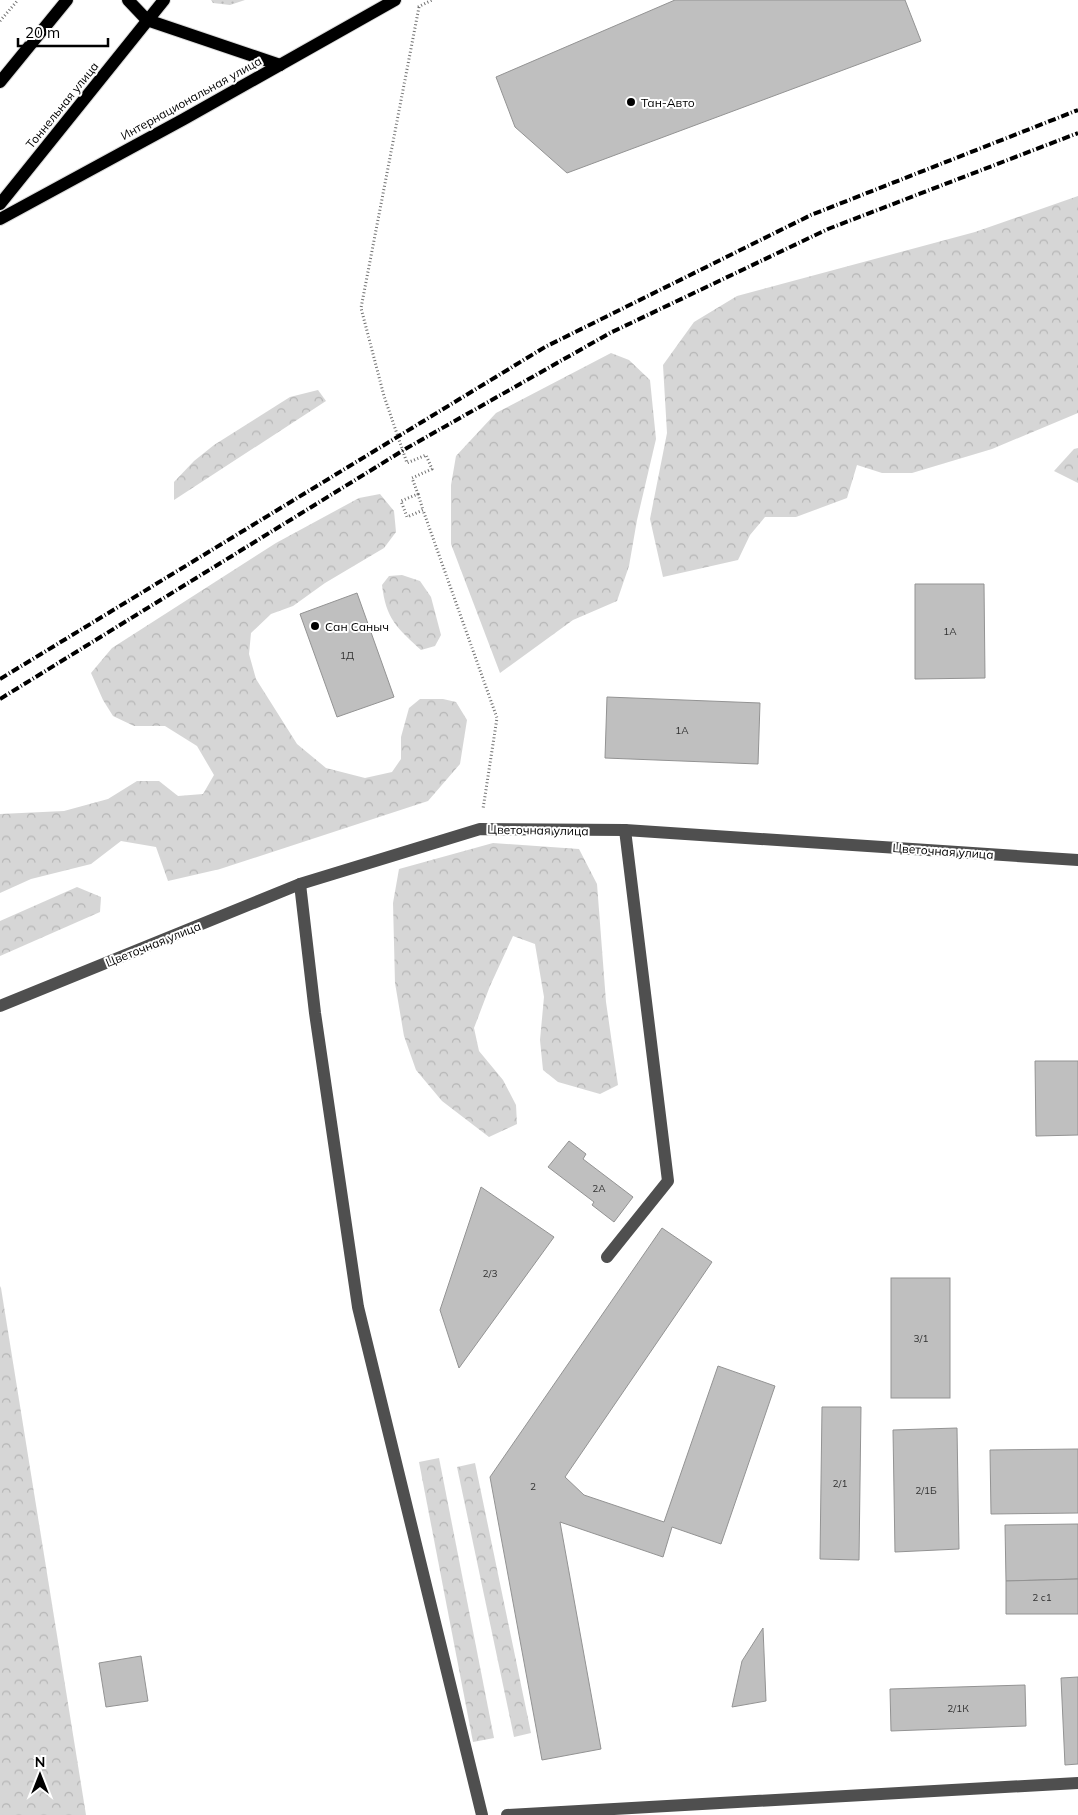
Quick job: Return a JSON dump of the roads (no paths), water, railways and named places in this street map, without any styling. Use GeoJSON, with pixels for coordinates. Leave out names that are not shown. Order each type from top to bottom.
{"type":"FeatureCollection","features":[{"type":"Feature","properties":{"kind":"main road"},"geometry":{"type":"LineString","coordinates":[[0,82],[67,0]]}},
{"type":"Feature","properties":{"kind":"main road"},"geometry":{"type":"LineString","coordinates":[[128,0],[147,20],[280,65]]}},
{"type":"Feature","properties":{"kind":"main road","name":"Тоннельная улица"},"geometry":{"type":"LineString","coordinates":[[0,204],[164,0]]}},
{"type":"Feature","properties":{"kind":"main road","name":"Интернациональная улица"},"geometry":{"type":"LineString","coordinates":[[0,219],[184,119],[395,0]]}},
{"type":"Feature","properties":{"kind":"street","name":"Цветочная улица"},"geometry":{"type":"LineString","coordinates":[[0,1006],[300,884],[480,829],[625,830],[1078,860]]}},
{"type":"Feature","properties":{"kind":"street"},"geometry":{"type":"LineString","coordinates":[[607,1257],[668,1181],[625,830]]}},
{"type":"Feature","properties":{"kind":"street"},"geometry":{"type":"LineString","coordinates":[[300,884],[315,1013],[358,1308],[482,1815]]}},
{"type":"Feature","properties":{"kind":"street"},"geometry":{"type":"LineString","coordinates":[[507,1815],[1078,1783]]}},
{"type":"Feature","properties":{"kind":"railway"},"geometry":{"type":"LineString","coordinates":[[0,679],[545,347],[811,215],[1078,110]]}},
{"type":"Feature","properties":{"kind":"railway"},"geometry":{"type":"LineString","coordinates":[[0,699],[407,448],[610,333],[828,229],[1078,133]]}},
{"type":"Feature","properties":{"kind":"place","name":"Тан-Авто"},"geometry":{"type":"Point","coordinates":[631,102]}},
{"type":"Feature","properties":{"kind":"place","name":"Сан Саныч"},"geometry":{"type":"Point","coordinates":[315,626]}}]}
